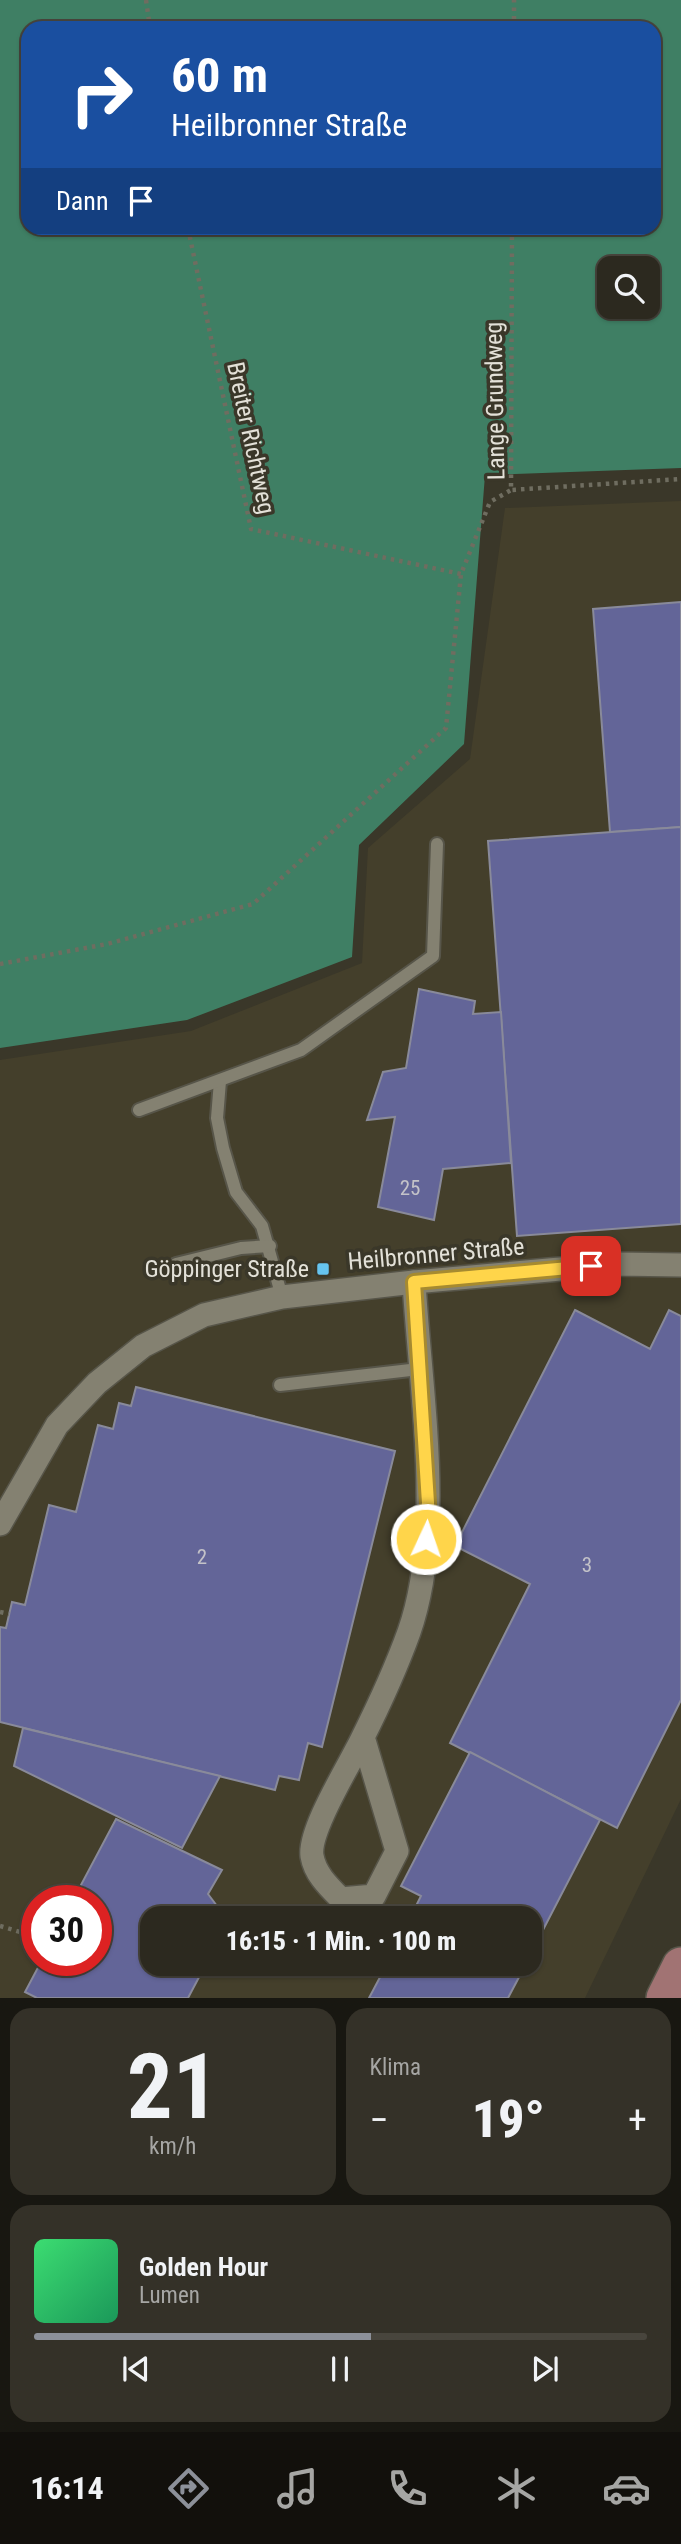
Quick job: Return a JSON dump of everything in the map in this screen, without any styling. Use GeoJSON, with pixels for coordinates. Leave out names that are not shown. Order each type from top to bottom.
{"type":"FeatureCollection","features":[{"type":"Feature","properties":{"kind":"main road"},"geometry":{"type":"LineString","coordinates":[[665,1998],[681,1966]]}},
{"type":"Feature","properties":{"kind":"street","name":"Heilbronner Straße"},"geometry":{"type":"LineString","coordinates":[[0,1524],[24,1477],[57,1425],[97,1383],[134,1353],[204,1315],[282,1297],[414,1282],[617,1264],[681,1265]]}},
{"type":"Feature","properties":{"kind":"street"},"geometry":{"type":"LineString","coordinates":[[363,1737],[397,1851],[374,1896],[341,1899],[323,1882],[312,1854],[323,1815],[363,1737],[409,1631],[421,1583],[428,1503],[414,1282]]}},
{"type":"Feature","properties":{"kind":"lane"},"geometry":{"type":"LineString","coordinates":[[139,1110],[301,1050],[433,956],[437,844]]}},
{"type":"Feature","properties":{"kind":"lane"},"geometry":{"type":"LineString","coordinates":[[220,1081],[217,1118],[236,1192],[262,1226],[270,1246],[282,1297]]}},
{"type":"Feature","properties":{"kind":"lane"},"geometry":{"type":"LineString","coordinates":[[176,1264],[242,1248],[270,1246]]}},
{"type":"Feature","properties":{"kind":"lane"},"geometry":{"type":"LineString","coordinates":[[280,1385],[419,1369]]}},
{"type":"Feature","properties":{"kind":"path"},"geometry":{"type":"LineString","coordinates":[[146,0],[149,21]]}},
{"type":"Feature","properties":{"kind":"path"},"geometry":{"type":"LineString","coordinates":[[514,0],[514,21]]}},
{"type":"Feature","properties":{"kind":"path","name":"Breiter Richtweg"},"geometry":{"type":"LineString","coordinates":[[189,235],[251,529],[461,574]]}},
{"type":"Feature","properties":{"kind":"path","name":"Lange Grundweg"},"geometry":{"type":"LineString","coordinates":[[512,235],[511,490],[681,479]]}},
{"type":"Feature","properties":{"kind":"path"},"geometry":{"type":"LineString","coordinates":[[0,964],[107,944],[253,904],[446,728],[461,574],[490,502],[511,490]]}},
{"type":"Feature","properties":{"kind":"path"},"geometry":{"type":"LineString","coordinates":[[0,1612],[9,1614]]}},
{"type":"Feature","properties":{"kind":"path"},"geometry":{"type":"LineString","coordinates":[[0,1926],[21,1932]]}},
{"type":"Feature","properties":{"kind":"shaded area"},"geometry":{"type":"Polygon","coordinates":[[[681,501],[681,1799],[585,1998],[0,1998],[0,1060],[191,1031],[362,963],[368,848],[470,759],[505,508],[681,501]]]}},
{"type":"Feature","properties":{"kind":"green space"},"geometry":{"type":"Polygon","coordinates":[[[0,0],[681,0],[681,468],[485,475],[464,744],[359,845],[352,957],[187,1020],[0,1048],[0,0]]]}},
{"type":"Feature","properties":{"kind":"building"},"geometry":{"type":"Polygon","coordinates":[[[681,602],[681,827],[610,832],[593,609],[681,602]]]}},
{"type":"Feature","properties":{"kind":"building"},"geometry":{"type":"Polygon","coordinates":[[[681,827],[681,1224],[517,1236],[488,841],[681,827]]]}},
{"type":"Feature","properties":{"kind":"building"},"geometry":{"type":"Polygon","coordinates":[[[419,989],[475,1001],[473,1014],[501,1012],[511,1163],[443,1169],[434,1220],[378,1207],[395,1117],[367,1120],[383,1072],[406,1068],[419,989]]]}},
{"type":"Feature","properties":{"kind":"building"},"geometry":{"type":"Polygon","coordinates":[[[575,1310],[650,1349],[669,1310],[681,1316],[681,1700],[617,1828],[450,1743],[530,1584],[455,1546],[575,1310]]]}},
{"type":"Feature","properties":{"kind":"building"},"geometry":{"type":"Polygon","coordinates":[[[136,1387],[395,1451],[322,1747],[308,1743],[299,1780],[279,1776],[275,1790],[0,1722],[0,1627],[6,1628],[12,1602],[25,1605],[49,1505],[76,1512],[98,1425],[113,1429],[119,1403],[131,1406],[136,1387]]]}},
{"type":"Feature","properties":{"kind":"building"},"geometry":{"type":"Polygon","coordinates":[[[23,1728],[220,1776],[182,1848],[14,1766],[23,1728]]]}},
{"type":"Feature","properties":{"kind":"building"},"geometry":{"type":"Polygon","coordinates":[[[470,1752],[600,1820],[542,1932],[542,1906],[416,1906],[421,1896],[401,1886],[470,1752]]]}},
{"type":"Feature","properties":{"kind":"building"},"geometry":{"type":"Polygon","coordinates":[[[116,1819],[222,1870],[208,1894],[217,1906],[140,1906],[140,1976],[200,1976],[188,1998],[37,1998],[25,1992],[34,1976],[112,1976],[112,1885],[81,1885],[116,1819]]]}},
{"type":"Feature","properties":{"kind":"building"},"geometry":{"type":"Polygon","coordinates":[[[381,1976],[520,1976],[508,1998],[369,1998],[381,1976]]]}},
{"type":"Feature","properties":{"kind":"place","name":"Göppinger Straße"},"geometry":{"type":"Point","coordinates":[323,1269]}},
{"type":"Feature","properties":{"kind":"route"},"geometry":{"type":"LineString","coordinates":[[426,1539],[428,1503],[414,1282],[591,1266]]}}]}
